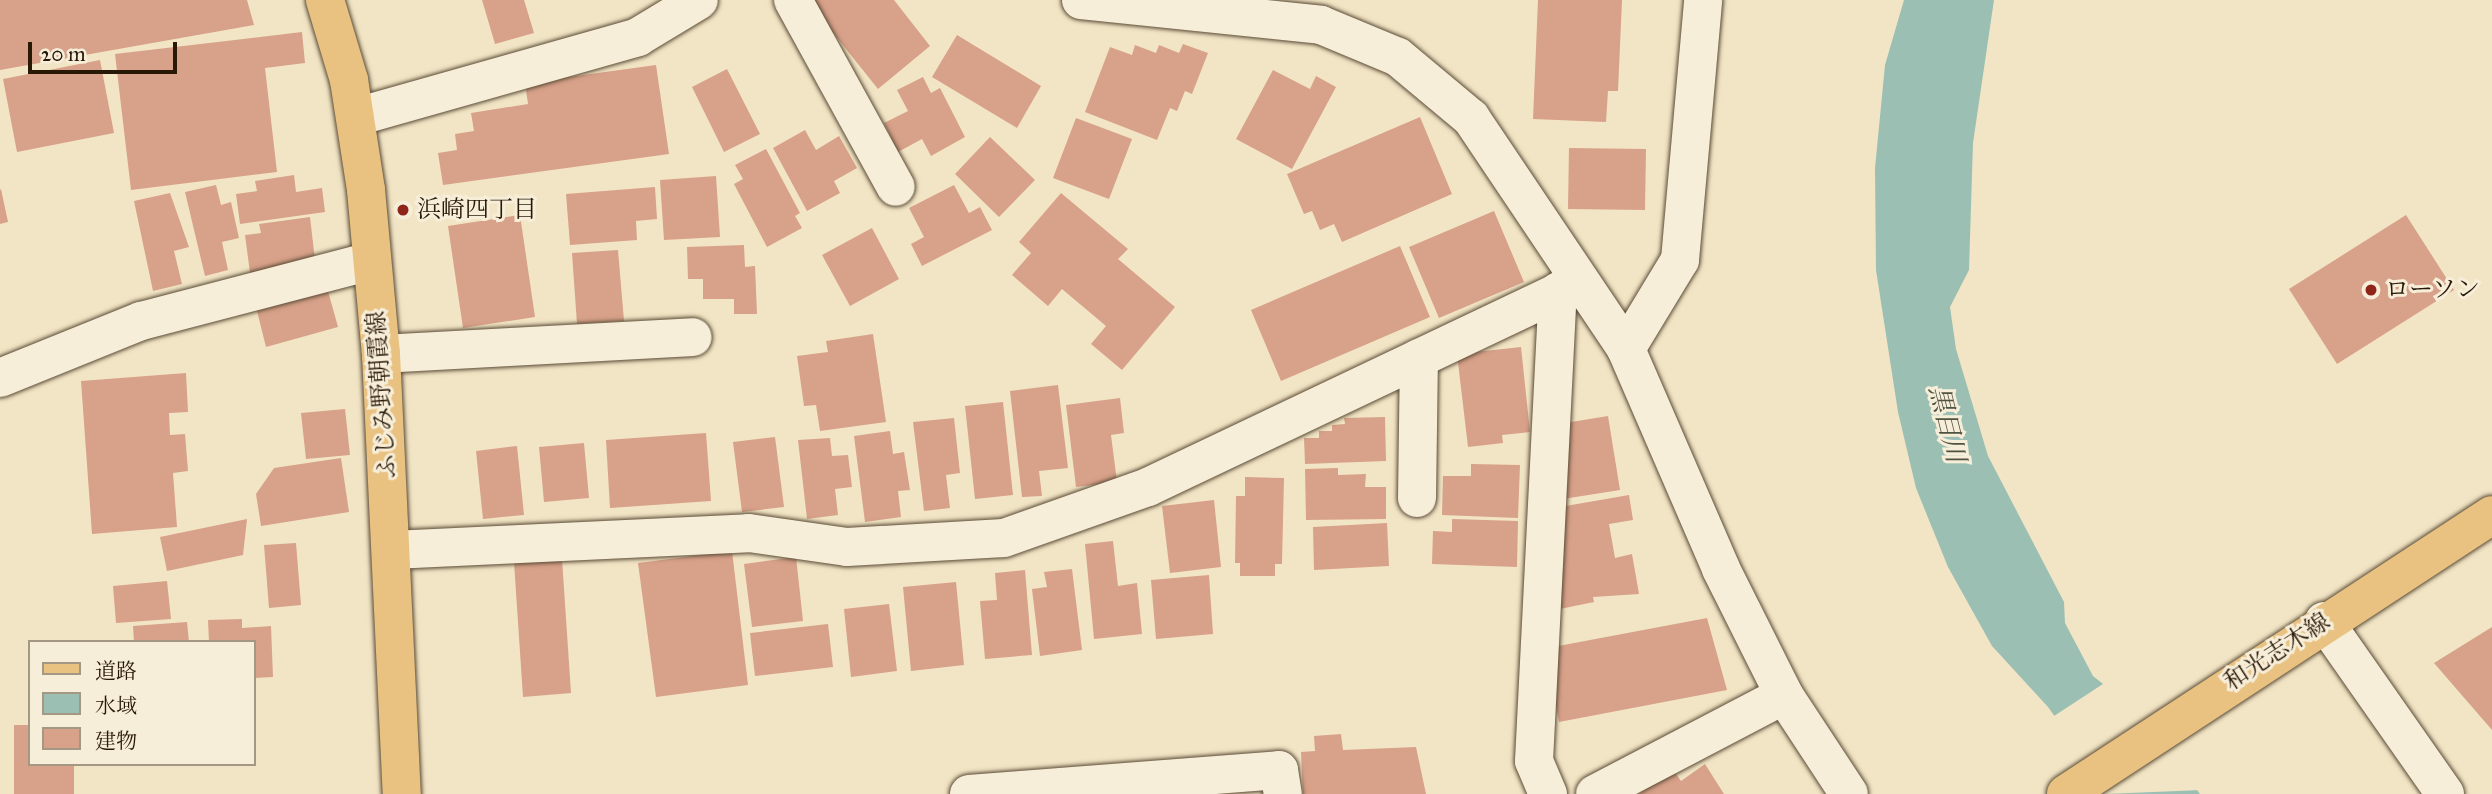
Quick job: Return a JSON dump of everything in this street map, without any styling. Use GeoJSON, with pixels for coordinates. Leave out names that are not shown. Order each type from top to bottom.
{"type":"FeatureCollection","features":[{"type":"Feature","properties":{"kind":"main road","name":"ふじみ野朝霞線"},"geometry":{"type":"LineString","coordinates":[[325,0],[356,117],[381,354],[402,794]]}},
{"type":"Feature","properties":{"kind":"main road","name":"和光志木線"},"geometry":{"type":"LineString","coordinates":[[2066,794],[2324,621],[2492,515]]}},
{"type":"Feature","properties":{"kind":"street"},"geometry":{"type":"LineString","coordinates":[[356,117],[638,37],[699,0]]}},
{"type":"Feature","properties":{"kind":"street"},"geometry":{"type":"LineString","coordinates":[[793,0],[896,187]]}},
{"type":"Feature","properties":{"kind":"street"},"geometry":{"type":"LineString","coordinates":[[1081,0],[1319,13],[1398,57],[1471,118],[1568,285],[1626,349],[1721,569],[1784,695],[1849,794]]}},
{"type":"Feature","properties":{"kind":"street"},"geometry":{"type":"LineString","coordinates":[[1626,349],[1680,260],[1703,0]]}},
{"type":"Feature","properties":{"kind":"street"},"geometry":{"type":"LineString","coordinates":[[0,379],[141,321],[371,261]]}},
{"type":"Feature","properties":{"kind":"street"},"geometry":{"type":"LineString","coordinates":[[392,550],[749,533],[847,547],[1004,538],[1148,487],[1568,285]]}},
{"type":"Feature","properties":{"kind":"street"},"geometry":{"type":"LineString","coordinates":[[1548,794],[1534,761],[1568,285]]}},
{"type":"Feature","properties":{"kind":"street"},"geometry":{"type":"LineString","coordinates":[[381,354],[693,337]]}},
{"type":"Feature","properties":{"kind":"street"},"geometry":{"type":"LineString","coordinates":[[1417,498],[1419,358]]}},
{"type":"Feature","properties":{"kind":"street"},"geometry":{"type":"LineString","coordinates":[[2324,621],[2445,794]]}},
{"type":"Feature","properties":{"kind":"street"},"geometry":{"type":"LineString","coordinates":[[1595,794],[1784,695]]}},
{"type":"Feature","properties":{"kind":"street"},"geometry":{"type":"LineString","coordinates":[[969,794],[1279,769],[1283,794]]}},
{"type":"Feature","properties":{"kind":"water","name":"黒目川"},"geometry":{"type":"Polygon","coordinates":[[[1904,0],[1994,0],[1973,143],[1969,270],[1950,307],[1956,349],[1988,456],[2064,602],[2065,623],[2093,676],[2142,715],[2200,794],[2110,794],[2048,707],[1992,646],[1948,567],[1916,488],[1898,412],[1876,270],[1875,168],[1885,65],[1904,0]]]}},
{"type":"Feature","properties":{"kind":"pier"},"geometry":{"type":"Polygon","coordinates":[[[2106,682],[2145,713],[2201,790],[2105,794],[2051,718],[2106,682]]]}},
{"type":"Feature","properties":{"kind":"building"},"geometry":{"type":"Polygon","coordinates":[[[0,0],[247,0],[254,25],[0,70],[0,0]]]}},
{"type":"Feature","properties":{"kind":"building"},"geometry":{"type":"Polygon","coordinates":[[[482,0],[524,0],[534,33],[495,44],[482,0]]]}},
{"type":"Feature","properties":{"kind":"building"},"geometry":{"type":"Polygon","coordinates":[[[815,0],[894,0],[930,46],[878,89],[810,4],[815,0]]]}},
{"type":"Feature","properties":{"kind":"building"},"geometry":{"type":"Polygon","coordinates":[[[1538,0],[1622,0],[1618,91],[1608,91],[1606,122],[1533,119],[1538,0]]]}},
{"type":"Feature","properties":{"kind":"building"},"geometry":{"type":"Polygon","coordinates":[[[302,32],[305,63],[265,68],[277,172],[131,190],[115,54],[302,32]]]}},
{"type":"Feature","properties":{"kind":"building"},"geometry":{"type":"Polygon","coordinates":[[[957,35],[1041,86],[1017,128],[932,77],[957,35]]]}},
{"type":"Feature","properties":{"kind":"building"},"geometry":{"type":"Polygon","coordinates":[[[1183,44],[1208,53],[1192,94],[1185,91],[1177,111],[1170,108],[1157,140],[1085,112],[1110,47],[1132,55],[1135,45],[1156,53],[1159,45],[1179,53],[1183,44]]]}},
{"type":"Feature","properties":{"kind":"building"},"geometry":{"type":"Polygon","coordinates":[[[100,60],[114,133],[17,152],[3,79],[100,60]]]}},
{"type":"Feature","properties":{"kind":"building"},"geometry":{"type":"Polygon","coordinates":[[[656,65],[669,154],[443,185],[438,153],[457,150],[455,134],[474,131],[471,113],[528,104],[525,83],[656,65]]]}},
{"type":"Feature","properties":{"kind":"building"},"geometry":{"type":"Polygon","coordinates":[[[727,69],[760,134],[724,152],[692,87],[727,69]]]}},
{"type":"Feature","properties":{"kind":"building"},"geometry":{"type":"Polygon","coordinates":[[[1273,70],[1310,89],[1316,76],[1336,87],[1292,169],[1236,139],[1273,70]]]}},
{"type":"Feature","properties":{"kind":"building"},"geometry":{"type":"Polygon","coordinates":[[[923,77],[931,93],[940,88],[965,137],[931,156],[922,139],[898,152],[884,123],[908,111],[897,90],[923,77]]]}},
{"type":"Feature","properties":{"kind":"building"},"geometry":{"type":"Polygon","coordinates":[[[1420,117],[1452,194],[1342,242],[1334,224],[1320,230],[1312,211],[1304,214],[1287,174],[1420,117]]]}},
{"type":"Feature","properties":{"kind":"building"},"geometry":{"type":"Polygon","coordinates":[[[1076,118],[1132,139],[1109,199],[1053,178],[1076,118]]]}},
{"type":"Feature","properties":{"kind":"building"},"geometry":{"type":"Polygon","coordinates":[[[805,130],[816,150],[839,136],[857,168],[834,181],[840,193],[807,211],[773,148],[805,130]]]}},
{"type":"Feature","properties":{"kind":"building"},"geometry":{"type":"Polygon","coordinates":[[[990,137],[1035,180],[999,217],[955,174],[990,137]]]}},
{"type":"Feature","properties":{"kind":"building"},"geometry":{"type":"Polygon","coordinates":[[[1569,148],[1646,149],[1645,210],[1568,209],[1569,148]]]}},
{"type":"Feature","properties":{"kind":"building"},"geometry":{"type":"Polygon","coordinates":[[[766,149],[800,213],[795,216],[802,228],[767,247],[734,184],[743,179],[735,165],[766,149]]]}},
{"type":"Feature","properties":{"kind":"building"},"geometry":{"type":"Polygon","coordinates":[[[294,175],[296,192],[322,188],[325,212],[240,224],[236,194],[257,191],[255,181],[294,175]]]}},
{"type":"Feature","properties":{"kind":"building"},"geometry":{"type":"Polygon","coordinates":[[[716,176],[720,237],[664,240],[660,180],[716,176]]]}},
{"type":"Feature","properties":{"kind":"building"},"geometry":{"type":"Polygon","coordinates":[[[216,185],[221,205],[231,202],[239,238],[222,242],[228,270],[205,276],[185,192],[216,185]]]}},
{"type":"Feature","properties":{"kind":"building"},"geometry":{"type":"Polygon","coordinates":[[[954,185],[969,213],[980,207],[992,230],[922,266],[911,244],[924,237],[909,208],[954,185]]]}},
{"type":"Feature","properties":{"kind":"building"},"geometry":{"type":"Polygon","coordinates":[[[655,187],[657,219],[636,221],[637,240],[570,245],[566,194],[655,187]]]}},
{"type":"Feature","properties":{"kind":"building"},"geometry":{"type":"Polygon","coordinates":[[[0,190],[8,222],[0,224],[0,190]]]}},
{"type":"Feature","properties":{"kind":"building"},"geometry":{"type":"Polygon","coordinates":[[[170,193],[189,247],[174,251],[182,284],[153,291],[134,201],[170,193]]]}},
{"type":"Feature","properties":{"kind":"building"},"geometry":{"type":"Polygon","coordinates":[[[1061,193],[1128,249],[1118,259],[1175,307],[1122,370],[1091,344],[1106,326],[1062,289],[1048,306],[1012,275],[1031,253],[1019,242],[1061,193]]]}},
{"type":"Feature","properties":{"kind":"building"},"geometry":{"type":"Polygon","coordinates":[[[1494,211],[1524,282],[1439,318],[1409,247],[1494,211]]]}},
{"type":"Feature","properties":{"kind":"building"},"geometry":{"type":"Polygon","coordinates":[[[520,215],[535,317],[463,328],[448,226],[520,215]]]}},
{"type":"Feature","properties":{"kind":"building"},"geometry":{"type":"Polygon","coordinates":[[[2406,215],[2454,290],[2337,364],[2289,289],[2406,215]]]}},
{"type":"Feature","properties":{"kind":"building"},"geometry":{"type":"Polygon","coordinates":[[[310,217],[315,260],[250,273],[245,235],[261,233],[259,224],[310,217]]]}},
{"type":"Feature","properties":{"kind":"building"},"geometry":{"type":"Polygon","coordinates":[[[872,228],[899,279],[850,306],[822,255],[872,228]]]}},
{"type":"Feature","properties":{"kind":"building"},"geometry":{"type":"Polygon","coordinates":[[[744,245],[745,267],[755,266],[757,314],[734,314],[734,299],[703,299],[703,279],[688,279],[687,247],[744,245]]]}},
{"type":"Feature","properties":{"kind":"building"},"geometry":{"type":"Polygon","coordinates":[[[1400,246],[1430,317],[1281,381],[1251,310],[1400,246]]]}},
{"type":"Feature","properties":{"kind":"building"},"geometry":{"type":"Polygon","coordinates":[[[618,250],[624,321],[577,324],[572,253],[618,250]]]}},
{"type":"Feature","properties":{"kind":"building"},"geometry":{"type":"Polygon","coordinates":[[[328,291],[338,327],[266,347],[257,311],[328,291]]]}},
{"type":"Feature","properties":{"kind":"building"},"geometry":{"type":"Polygon","coordinates":[[[873,334],[886,422],[820,431],[816,405],[804,406],[797,356],[828,352],[826,341],[873,334]]]}},
{"type":"Feature","properties":{"kind":"building"},"geometry":{"type":"Polygon","coordinates":[[[1521,347],[1530,432],[1502,435],[1503,443],[1468,447],[1457,354],[1521,347]]]}},
{"type":"Feature","properties":{"kind":"building"},"geometry":{"type":"Polygon","coordinates":[[[186,373],[188,412],[169,413],[170,435],[185,434],[188,471],[173,473],[177,527],[92,534],[81,381],[186,373]]]}},
{"type":"Feature","properties":{"kind":"building"},"geometry":{"type":"Polygon","coordinates":[[[1058,385],[1068,468],[1039,471],[1042,496],[1022,497],[1010,391],[1058,385]]]}},
{"type":"Feature","properties":{"kind":"building"},"geometry":{"type":"Polygon","coordinates":[[[1120,398],[1124,433],[1111,435],[1117,482],[1076,487],[1066,405],[1120,398]]]}},
{"type":"Feature","properties":{"kind":"building"},"geometry":{"type":"Polygon","coordinates":[[[1003,402],[1013,495],[975,499],[965,406],[1003,402]]]}},
{"type":"Feature","properties":{"kind":"building"},"geometry":{"type":"Polygon","coordinates":[[[345,409],[350,455],[306,459],[301,413],[345,409]]]}},
{"type":"Feature","properties":{"kind":"building"},"geometry":{"type":"Polygon","coordinates":[[[1608,416],[1620,490],[1563,499],[1565,423],[1608,416]]]}},
{"type":"Feature","properties":{"kind":"building"},"geometry":{"type":"Polygon","coordinates":[[[1385,417],[1386,461],[1305,464],[1304,438],[1319,438],[1319,431],[1332,431],[1332,425],[1345,424],[1344,418],[1385,417]]]}},
{"type":"Feature","properties":{"kind":"building"},"geometry":{"type":"Polygon","coordinates":[[[954,418],[960,473],[946,475],[950,508],[924,511],[913,422],[954,418]]]}},
{"type":"Feature","properties":{"kind":"building"},"geometry":{"type":"Polygon","coordinates":[[[890,431],[893,454],[904,452],[910,490],[898,491],[901,517],[865,522],[854,436],[890,431]]]}},
{"type":"Feature","properties":{"kind":"building"},"geometry":{"type":"Polygon","coordinates":[[[706,433],[711,501],[610,508],[606,440],[706,433]]]}},
{"type":"Feature","properties":{"kind":"building"},"geometry":{"type":"Polygon","coordinates":[[[775,437],[784,507],[742,512],[733,442],[775,437]]]}},
{"type":"Feature","properties":{"kind":"building"},"geometry":{"type":"Polygon","coordinates":[[[830,438],[832,456],[848,455],[852,487],[835,489],[838,515],[807,519],[798,440],[830,438]]]}},
{"type":"Feature","properties":{"kind":"building"},"geometry":{"type":"Polygon","coordinates":[[[584,443],[589,498],[544,502],[539,447],[584,443]]]}},
{"type":"Feature","properties":{"kind":"building"},"geometry":{"type":"Polygon","coordinates":[[[517,446],[524,515],[483,519],[476,451],[517,446]]]}},
{"type":"Feature","properties":{"kind":"building"},"geometry":{"type":"Polygon","coordinates":[[[341,458],[349,512],[261,526],[256,494],[274,468],[341,458]]]}},
{"type":"Feature","properties":{"kind":"building"},"geometry":{"type":"Polygon","coordinates":[[[1471,464],[1520,465],[1518,518],[1442,515],[1443,476],[1471,476],[1471,464]]]}},
{"type":"Feature","properties":{"kind":"building"},"geometry":{"type":"Polygon","coordinates":[[[1338,468],[1338,475],[1366,474],[1365,487],[1386,487],[1386,519],[1306,520],[1305,469],[1338,468]]]}},
{"type":"Feature","properties":{"kind":"building"},"geometry":{"type":"Polygon","coordinates":[[[1245,477],[1284,478],[1282,564],[1275,564],[1275,576],[1240,576],[1240,563],[1235,563],[1236,496],[1245,496],[1245,477]]]}},
{"type":"Feature","properties":{"kind":"building"},"geometry":{"type":"Polygon","coordinates":[[[1629,495],[1633,520],[1609,524],[1615,558],[1632,554],[1639,594],[1593,597],[1594,602],[1555,610],[1554,508],[1629,495]]]}},
{"type":"Feature","properties":{"kind":"building"},"geometry":{"type":"Polygon","coordinates":[[[1214,500],[1221,567],[1170,573],[1162,506],[1214,500]]]}},
{"type":"Feature","properties":{"kind":"building"},"geometry":{"type":"Polygon","coordinates":[[[247,519],[243,555],[167,571],[160,537],[247,519]]]}},
{"type":"Feature","properties":{"kind":"building"},"geometry":{"type":"Polygon","coordinates":[[[1452,519],[1518,521],[1517,567],[1432,564],[1433,531],[1452,532],[1452,519]]]}},
{"type":"Feature","properties":{"kind":"building"},"geometry":{"type":"Polygon","coordinates":[[[1387,523],[1389,566],[1314,570],[1313,527],[1387,523]]]}},
{"type":"Feature","properties":{"kind":"building"},"geometry":{"type":"Polygon","coordinates":[[[1113,541],[1118,586],[1137,583],[1142,634],[1094,639],[1085,544],[1113,541]]]}},
{"type":"Feature","properties":{"kind":"building"},"geometry":{"type":"Polygon","coordinates":[[[296,543],[301,605],[269,608],[264,545],[296,543]]]}},
{"type":"Feature","properties":{"kind":"building"},"geometry":{"type":"Polygon","coordinates":[[[732,551],[748,685],[656,697],[638,563],[732,551]]]}},
{"type":"Feature","properties":{"kind":"building"},"geometry":{"type":"Polygon","coordinates":[[[796,557],[803,621],[752,627],[744,564],[796,557]]]}},
{"type":"Feature","properties":{"kind":"building"},"geometry":{"type":"Polygon","coordinates":[[[562,559],[571,693],[523,697],[514,562],[562,559]]]}},
{"type":"Feature","properties":{"kind":"building"},"geometry":{"type":"Polygon","coordinates":[[[1072,569],[1082,650],[1040,656],[1032,589],[1047,587],[1044,572],[1072,569]]]}},
{"type":"Feature","properties":{"kind":"building"},"geometry":{"type":"Polygon","coordinates":[[[1025,570],[1032,655],[985,659],[980,601],[997,600],[995,573],[1025,570]]]}},
{"type":"Feature","properties":{"kind":"building"},"geometry":{"type":"Polygon","coordinates":[[[1209,575],[1213,634],[1156,639],[1151,580],[1209,575]]]}},
{"type":"Feature","properties":{"kind":"building"},"geometry":{"type":"Polygon","coordinates":[[[167,581],[171,619],[116,623],[113,586],[167,581]]]}},
{"type":"Feature","properties":{"kind":"building"},"geometry":{"type":"Polygon","coordinates":[[[956,582],[964,665],[911,671],[903,587],[956,582]]]}},
{"type":"Feature","properties":{"kind":"building"},"geometry":{"type":"Polygon","coordinates":[[[889,604],[897,671],[851,677],[844,609],[889,604]]]}},
{"type":"Feature","properties":{"kind":"building"},"geometry":{"type":"Polygon","coordinates":[[[1707,618],[1727,690],[1559,722],[1550,675],[1553,647],[1707,618]]]}},
{"type":"Feature","properties":{"kind":"building"},"geometry":{"type":"Polygon","coordinates":[[[242,619],[242,628],[271,626],[273,677],[256,678],[256,640],[209,640],[208,620],[242,619]]]}},
{"type":"Feature","properties":{"kind":"building"},"geometry":{"type":"Polygon","coordinates":[[[187,622],[189,640],[134,640],[133,626],[187,622]]]}},
{"type":"Feature","properties":{"kind":"building"},"geometry":{"type":"Polygon","coordinates":[[[828,624],[833,667],[755,676],[750,633],[828,624]]]}},
{"type":"Feature","properties":{"kind":"building"},"geometry":{"type":"Polygon","coordinates":[[[2492,627],[2492,730],[2434,663],[2492,627]]]}},
{"type":"Feature","properties":{"kind":"building"},"geometry":{"type":"Polygon","coordinates":[[[14,725],[28,725],[28,766],[74,766],[74,794],[14,794],[14,725]]]}},
{"type":"Feature","properties":{"kind":"building"},"geometry":{"type":"Polygon","coordinates":[[[1341,734],[1343,750],[1416,747],[1426,794],[1303,794],[1301,752],[1315,751],[1314,736],[1341,734]]]}},
{"type":"Feature","properties":{"kind":"building"},"geometry":{"type":"Polygon","coordinates":[[[1705,764],[1724,794],[1639,794],[1674,771],[1681,781],[1705,764]]]}},
{"type":"Feature","properties":{"kind":"place","name":"浜崎四丁目"},"geometry":{"type":"Point","coordinates":[403,210]}},
{"type":"Feature","properties":{"kind":"place","name":"ローソン"},"geometry":{"type":"Point","coordinates":[2371,290]}}]}
